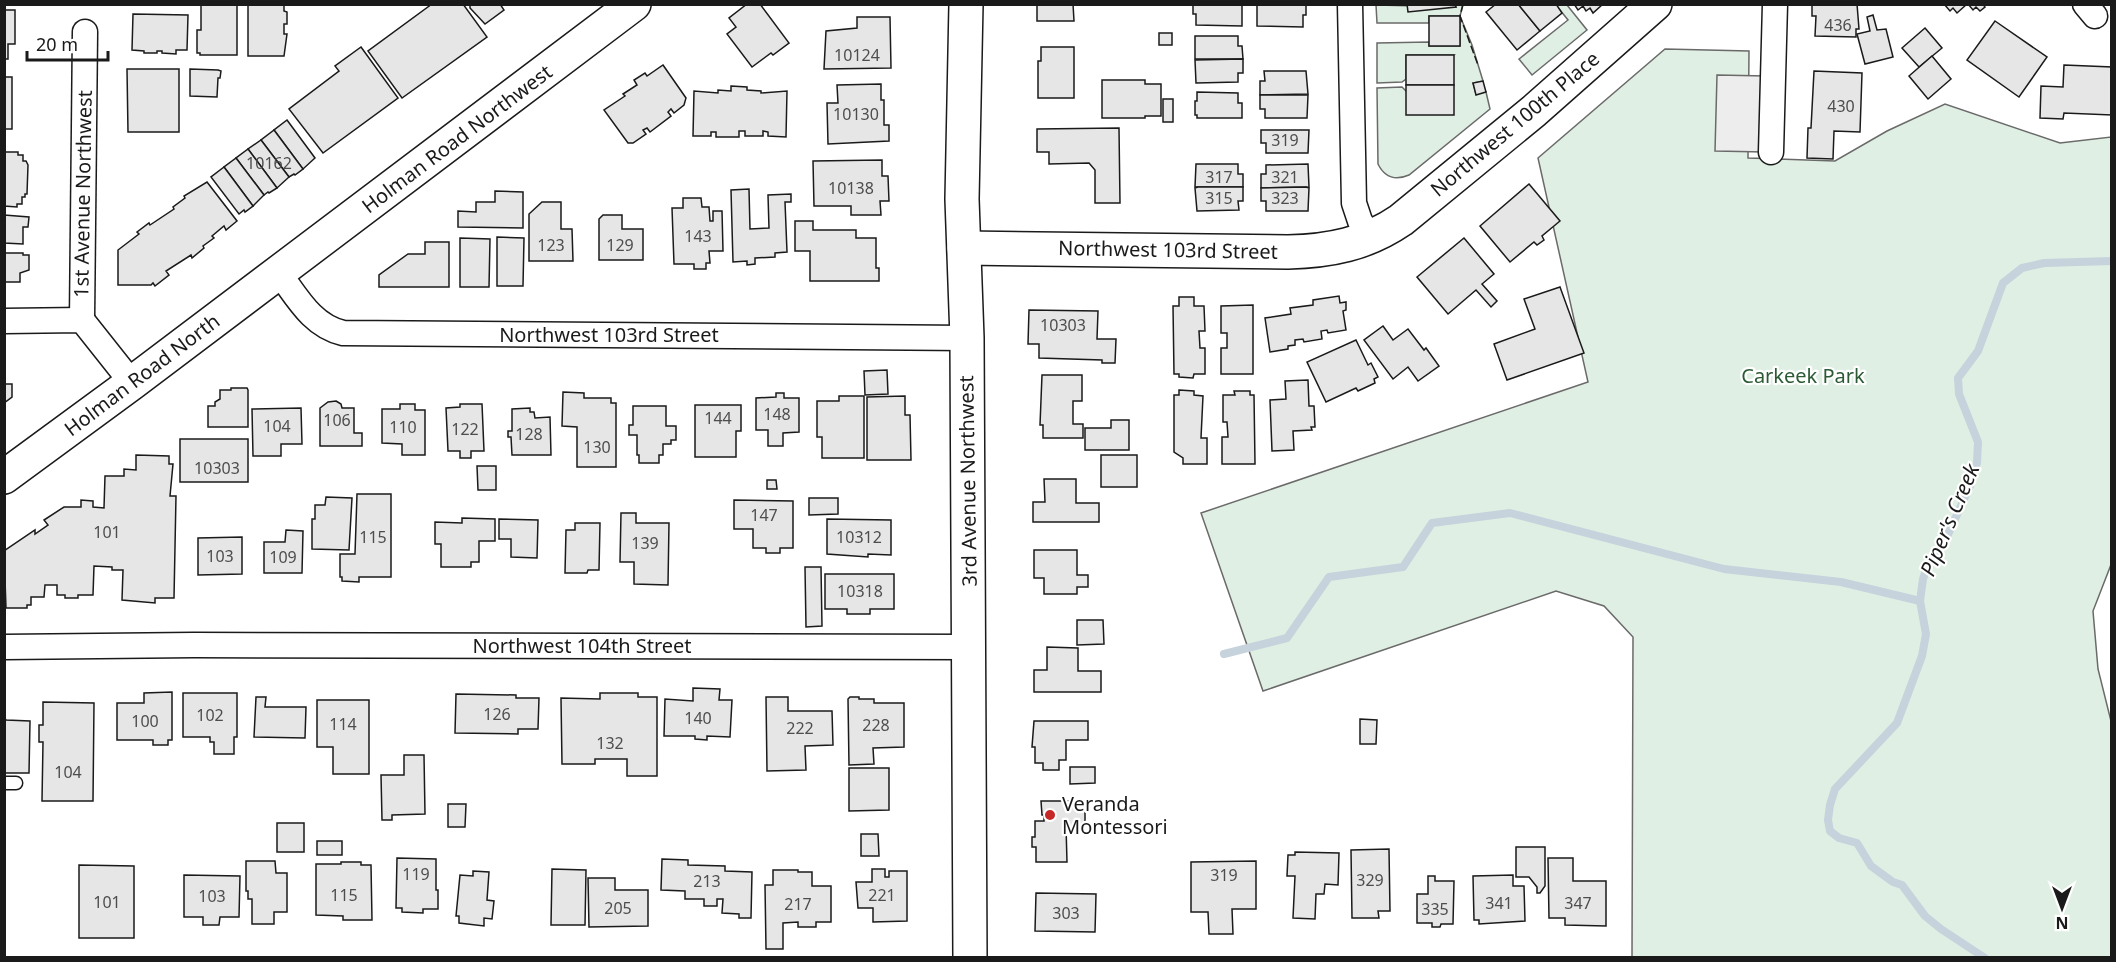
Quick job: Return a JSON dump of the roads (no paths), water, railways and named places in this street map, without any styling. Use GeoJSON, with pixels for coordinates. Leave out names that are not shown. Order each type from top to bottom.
{"type":"FeatureCollection","features":[{"type":"Feature","properties":{"kind":"main road","name":"Holman Road Northwest"},"geometry":{"type":"LineString","coordinates":[[279,273],[634,4]]}},
{"type":"Feature","properties":{"kind":"main road","name":"3rd Avenue Northwest"},"geometry":{"type":"LineString","coordinates":[[966,4],[962,199],[967,338],[970,957]]}},
{"type":"Feature","properties":{"kind":"main road","name":"Northwest 100th Place"},"geometry":{"type":"LineString","coordinates":[[1371,238],[1401,220],[1534,111],[1654,4]]}},
{"type":"Feature","properties":{"kind":"main road","name":"Northwest 103rd Street"},"geometry":{"type":"LineString","coordinates":[[964,248],[1312,252],[1336,249],[1371,238]]}},
{"type":"Feature","properties":{"kind":"main road","name":"Holman Road North"},"geometry":{"type":"LineString","coordinates":[[4,477],[279,273]]}},
{"type":"Feature","properties":{"kind":"street"},"geometry":{"type":"LineString","coordinates":[[1350,4],[1354,203],[1360,220],[1371,238]]}},
{"type":"Feature","properties":{"kind":"street"},"geometry":{"type":"LineString","coordinates":[[1772,152],[1775,4]]}},
{"type":"Feature","properties":{"kind":"street","name":"1st Avenue Northwest"},"geometry":{"type":"LineString","coordinates":[[82,320],[85,32]]}},
{"type":"Feature","properties":{"kind":"street","name":"Northwest 103rd Street"},"geometry":{"type":"LineString","coordinates":[[279,273],[319,324],[343,333],[967,338]]}},
{"type":"Feature","properties":{"kind":"street"},"geometry":{"type":"LineString","coordinates":[[4,321],[82,320],[132,383]]}},
{"type":"Feature","properties":{"kind":"street","name":"Northwest 104th Street"},"geometry":{"type":"LineString","coordinates":[[4,647],[195,645],[970,647]]}},
{"type":"Feature","properties":{"kind":"waterway","name":"Piper's Creek"},"geometry":{"type":"LineString","coordinates":[[1985,958],[1925,916],[1902,885],[1893,882],[1871,866],[1857,843],[1839,838],[1830,831],[1828,820],[1830,805],[1835,789],[1897,723],[1922,656],[1926,634],[1920,601],[1923,579],[1927,567],[1945,541],[1970,486],[1977,463],[1978,442],[1959,394],[1958,378],[1978,351],[2003,283],[2022,268],[2044,263],[2112,261]]}},
{"type":"Feature","properties":{"kind":"waterway"},"geometry":{"type":"LineString","coordinates":[[1224,654],[1287,638],[1329,577],[1403,567],[1432,523],[1510,513],[1724,569],[1841,582],[1920,601]]}},
{"type":"Feature","properties":{"kind":"place","name":"Veranda Montessori"},"geometry":{"type":"Point","coordinates":[1050,815]}},
{"type":"Feature","properties":{"kind":"park label","name":"Carkeek Park"},"geometry":{"type":"Point","coordinates":[1803,376]}}]}
